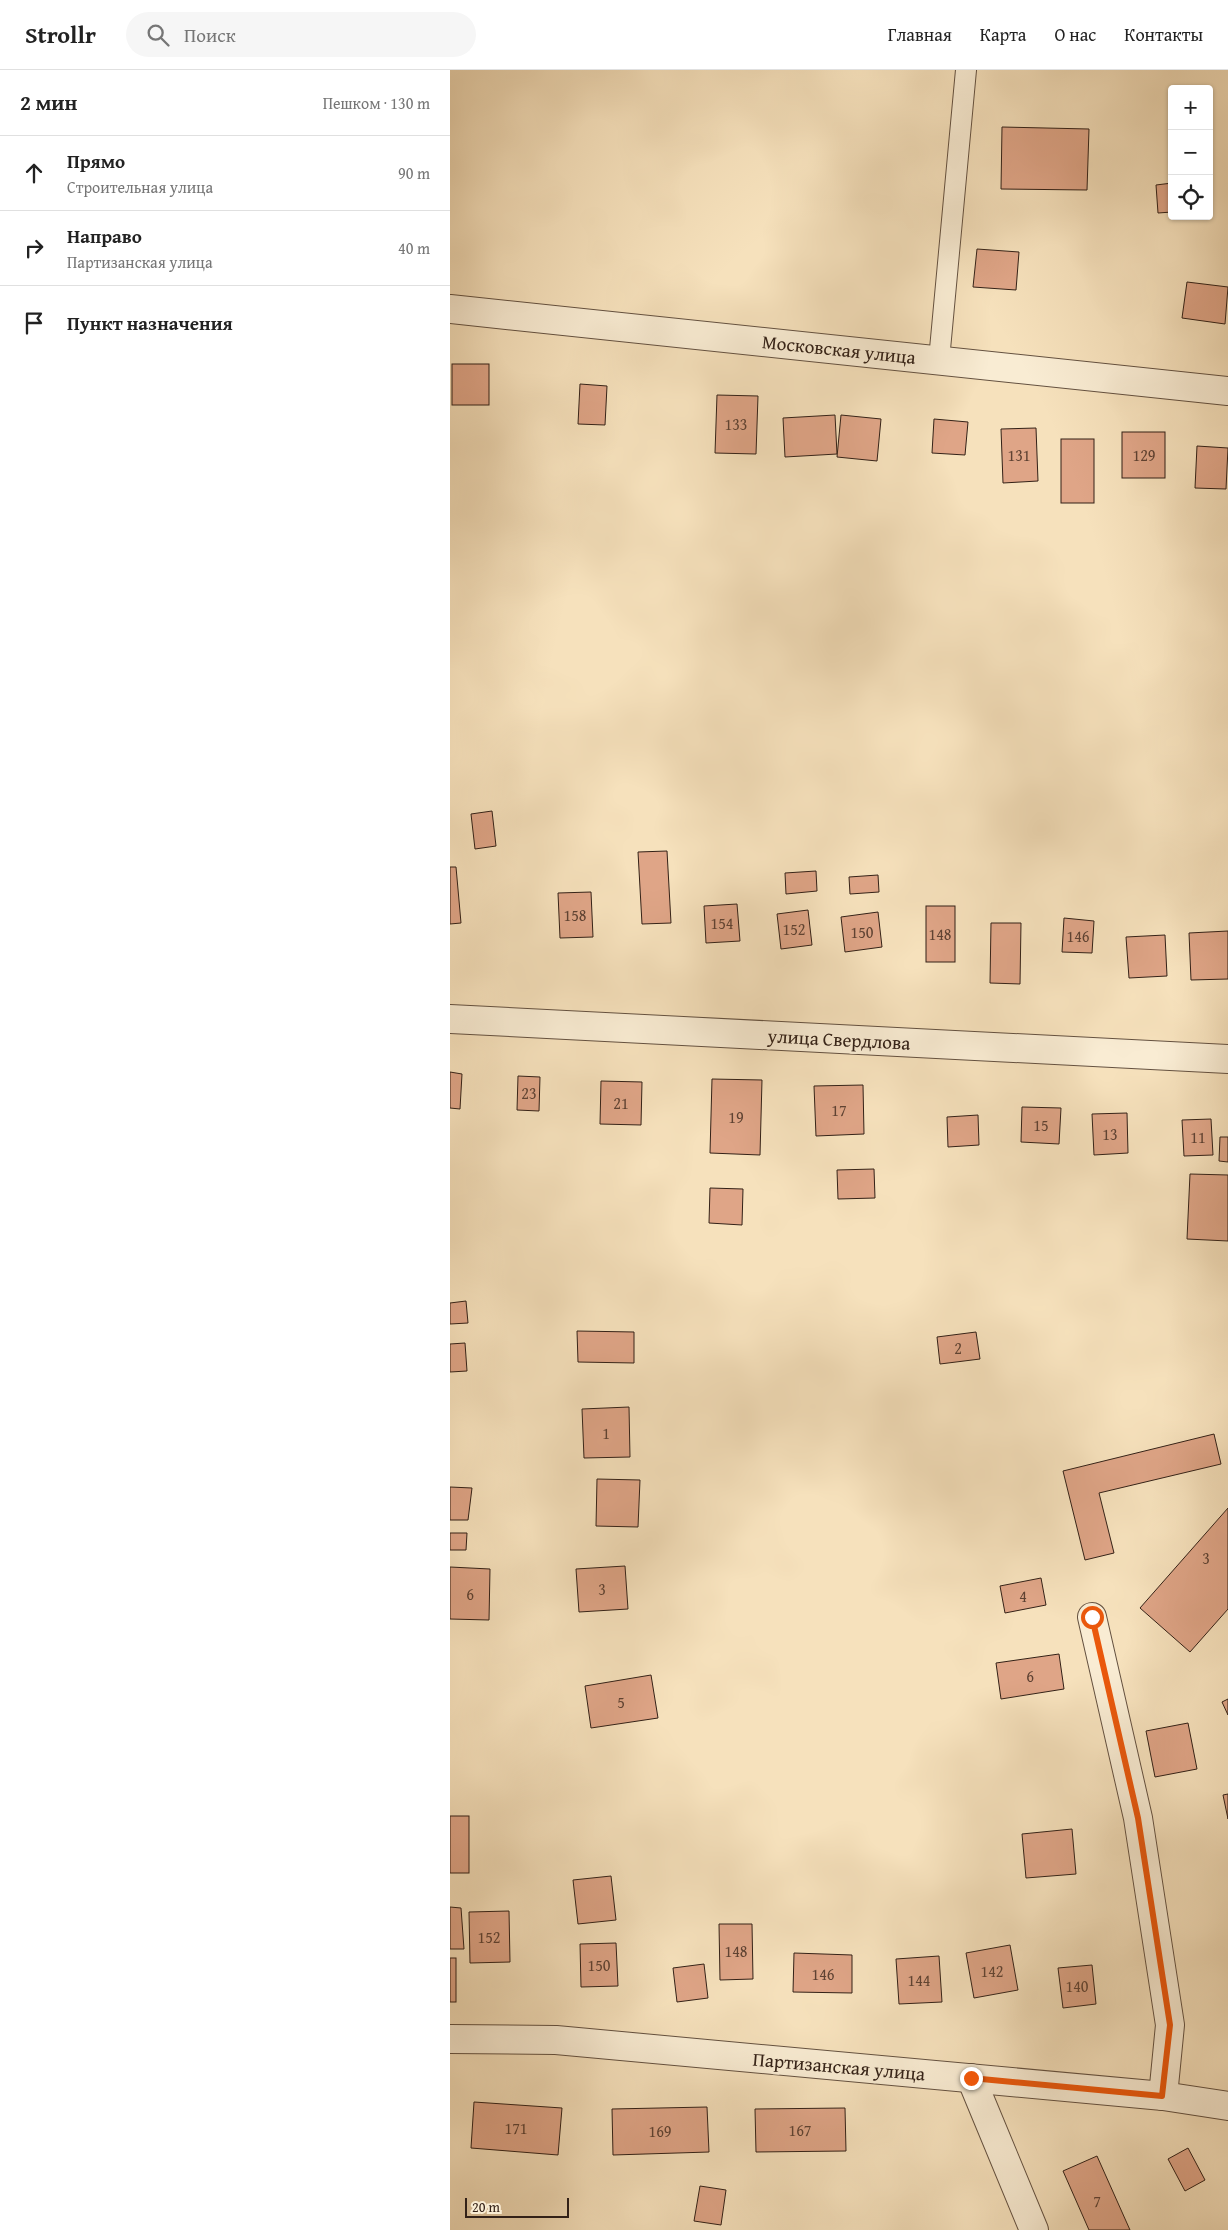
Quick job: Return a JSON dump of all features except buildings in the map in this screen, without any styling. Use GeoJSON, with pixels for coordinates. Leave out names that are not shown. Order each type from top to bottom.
{"type":"FeatureCollection","features":[{"type":"Feature","properties":{"kind":"street","name":"Московская улица"},"geometry":{"type":"LineString","coordinates":[[450,309],[1228,391]]}},
{"type":"Feature","properties":{"kind":"street","name":"улица Свердлова"},"geometry":{"type":"LineString","coordinates":[[450,1019],[1228,1059]]}},
{"type":"Feature","properties":{"kind":"street"},"geometry":{"type":"LineString","coordinates":[[1092,1617],[1138,1818],[1170,2025],[1162,2096]]}},
{"type":"Feature","properties":{"kind":"street","name":"Партизанская улица"},"geometry":{"type":"LineString","coordinates":[[450,2040],[556,2040],[1162,2096],[1228,2106]]}},
{"type":"Feature","properties":{"kind":"street"},"geometry":{"type":"LineString","coordinates":[[971,2078],[1034,2230]]}},
{"type":"Feature","properties":{"kind":"lane"},"geometry":{"type":"LineString","coordinates":[[939,360],[966,70]]}},
{"type":"Feature","properties":{"kind":"route"},"geometry":{"type":"LineString","coordinates":[[971,2078],[1162,2096],[1170,2025],[1138,1818],[1110,1703],[1092,1617]]}}]}
